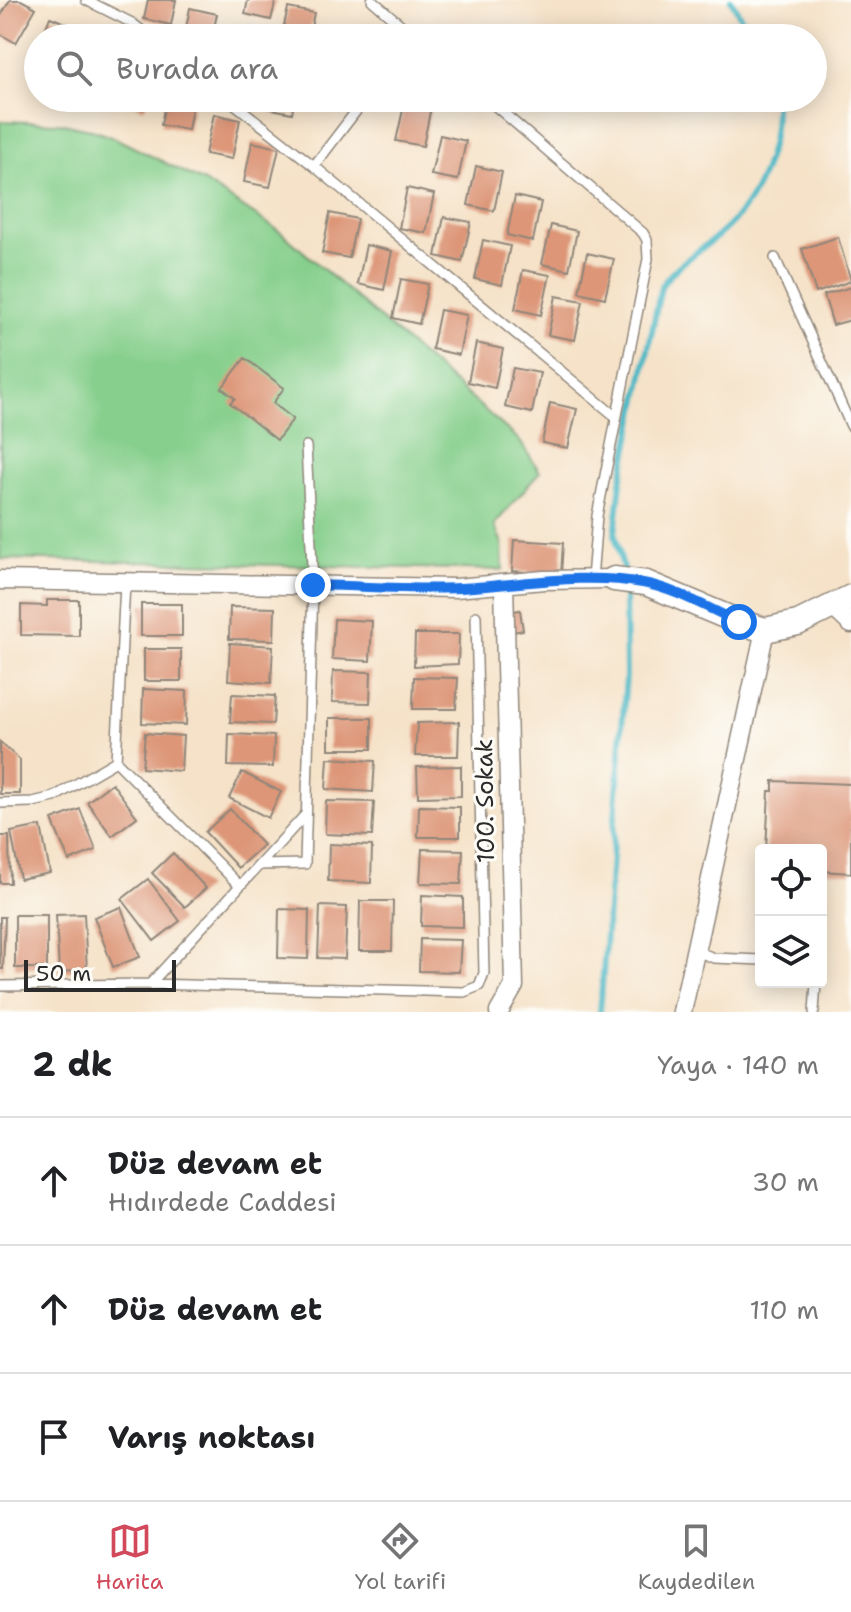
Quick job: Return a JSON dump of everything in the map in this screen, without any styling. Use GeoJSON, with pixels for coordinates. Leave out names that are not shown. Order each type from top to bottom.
{"type":"FeatureCollection","features":[{"type":"Feature","properties":{"kind":"street"},"geometry":{"type":"LineString","coordinates":[[0,580],[456,588],[544,580],[603,579],[646,583],[765,630],[798,623],[842,602],[851,624]]}},
{"type":"Feature","properties":{"kind":"street","name":"100. Sokak"},"geometry":{"type":"LineString","coordinates":[[499,1012],[514,986],[504,584]]}},
{"type":"Feature","properties":{"kind":"street"},"geometry":{"type":"LineString","coordinates":[[682,1012],[765,630]]}},
{"type":"Feature","properties":{"kind":"lane"},"geometry":{"type":"LineString","coordinates":[[86,0],[133,24]]}},
{"type":"Feature","properties":{"kind":"lane"},"geometry":{"type":"LineString","coordinates":[[372,0],[399,24]]}},
{"type":"Feature","properties":{"kind":"lane"},"geometry":{"type":"LineString","coordinates":[[245,112],[615,416]]}},
{"type":"Feature","properties":{"kind":"lane"},"geometry":{"type":"LineString","coordinates":[[314,166],[355,112]]}},
{"type":"Feature","properties":{"kind":"lane"},"geometry":{"type":"LineString","coordinates":[[502,112],[643,233],[647,240],[646,272],[594,532],[603,579]]}},
{"type":"Feature","properties":{"kind":"lane"},"geometry":{"type":"LineString","coordinates":[[775,258],[851,426]]}},
{"type":"Feature","properties":{"kind":"lane"},"geometry":{"type":"LineString","coordinates":[[259,865],[305,864],[313,585],[306,446]]}},
{"type":"Feature","properties":{"kind":"lane"},"geometry":{"type":"LineString","coordinates":[[125,583],[116,761],[240,886]]}},
{"type":"Feature","properties":{"kind":"lane"},"geometry":{"type":"LineString","coordinates":[[0,986],[150,984],[464,992],[479,986],[484,973],[476,616]]}},
{"type":"Feature","properties":{"kind":"lane"},"geometry":{"type":"LineString","coordinates":[[0,803],[33,802],[54,797],[116,761]]}},
{"type":"Feature","properties":{"kind":"lane"},"geometry":{"type":"LineString","coordinates":[[150,984],[306,814]]}},
{"type":"Feature","properties":{"kind":"lane"},"geometry":{"type":"LineString","coordinates":[[696,951],[714,958],[755,960]]}},
{"type":"Feature","properties":{"kind":"lane"},"geometry":{"type":"LineString","coordinates":[[814,1012],[816,988]]}},
{"type":"Feature","properties":{"kind":"green space"},"geometry":{"type":"Polygon","coordinates":[[[0,121],[59,123],[86,128],[115,138],[204,182],[281,232],[519,440],[540,472],[494,525],[502,543],[503,570],[0,559],[0,121]]]}},
{"type":"Feature","properties":{"kind":"building"},"geometry":{"type":"Polygon","coordinates":[[[10,0],[21,0],[36,8],[24,24],[16,43],[0,34],[0,17],[10,0]]]}},
{"type":"Feature","properties":{"kind":"building"},"geometry":{"type":"Polygon","coordinates":[[[148,0],[176,0],[171,24],[144,19],[148,0]]]}},
{"type":"Feature","properties":{"kind":"building"},"geometry":{"type":"Polygon","coordinates":[[[248,0],[276,0],[271,20],[245,14],[248,0]]]}},
{"type":"Feature","properties":{"kind":"building"},"geometry":{"type":"Polygon","coordinates":[[[190,8],[217,14],[215,24],[187,24],[190,8]]]}},
{"type":"Feature","properties":{"kind":"building"},"geometry":{"type":"Polygon","coordinates":[[[288,8],[314,13],[312,24],[284,24],[288,8]]]}},
{"type":"Feature","properties":{"kind":"building"},"geometry":{"type":"Polygon","coordinates":[[[50,17],[68,24],[47,24],[50,17]]]}},
{"type":"Feature","properties":{"kind":"building"},"geometry":{"type":"Polygon","coordinates":[[[163,112],[191,112],[188,130],[161,125],[163,112]]]}},
{"type":"Feature","properties":{"kind":"building"},"geometry":{"type":"Polygon","coordinates":[[[403,112],[430,112],[423,146],[396,141],[403,112]]]}},
{"type":"Feature","properties":{"kind":"building"},"geometry":{"type":"Polygon","coordinates":[[[214,114],[240,120],[232,159],[205,154],[214,114]]]}},
{"type":"Feature","properties":{"kind":"building"},"geometry":{"type":"Polygon","coordinates":[[[440,135],[466,141],[458,180],[431,175],[440,135]]]}},
{"type":"Feature","properties":{"kind":"building"},"geometry":{"type":"Polygon","coordinates":[[[252,142],[279,148],[270,187],[244,182],[252,142]]]}},
{"type":"Feature","properties":{"kind":"building"},"geometry":{"type":"Polygon","coordinates":[[[476,166],[502,172],[494,211],[468,205],[476,166]]]}},
{"type":"Feature","properties":{"kind":"building"},"geometry":{"type":"Polygon","coordinates":[[[407,188],[434,194],[426,233],[399,228],[407,188]]]}},
{"type":"Feature","properties":{"kind":"building"},"geometry":{"type":"Polygon","coordinates":[[[515,196],[541,202],[533,241],[507,235],[515,196]]]}},
{"type":"Feature","properties":{"kind":"building"},"geometry":{"type":"Polygon","coordinates":[[[330,213],[357,219],[349,258],[322,253],[330,213]]]}},
{"type":"Feature","properties":{"kind":"building"},"geometry":{"type":"Polygon","coordinates":[[[444,217],[471,222],[462,262],[436,256],[444,217]]]}},
{"type":"Feature","properties":{"kind":"building"},"geometry":{"type":"Polygon","coordinates":[[[551,225],[577,231],[569,270],[542,264],[551,225]]]}},
{"type":"Feature","properties":{"kind":"building"},"geometry":{"type":"Polygon","coordinates":[[[838,237],[851,281],[816,293],[802,249],[838,237]]]}},
{"type":"Feature","properties":{"kind":"building"},"geometry":{"type":"Polygon","coordinates":[[[483,240],[510,246],[502,285],[475,279],[483,240]]]}},
{"type":"Feature","properties":{"kind":"building"},"geometry":{"type":"Polygon","coordinates":[[[366,245],[392,251],[384,290],[358,284],[366,245]]]}},
{"type":"Feature","properties":{"kind":"building"},"geometry":{"type":"Polygon","coordinates":[[[587,253],[614,259],[605,298],[579,292],[587,253]]]}},
{"type":"Feature","properties":{"kind":"building"},"geometry":{"type":"Polygon","coordinates":[[[523,270],[550,275],[541,315],[515,309],[523,270]]]}},
{"type":"Feature","properties":{"kind":"building"},"geometry":{"type":"Polygon","coordinates":[[[401,279],[428,284],[419,324],[393,318],[401,279]]]}},
{"type":"Feature","properties":{"kind":"building"},"geometry":{"type":"Polygon","coordinates":[[[851,287],[851,320],[833,325],[824,295],[851,287]]]}},
{"type":"Feature","properties":{"kind":"building"},"geometry":{"type":"Polygon","coordinates":[[[556,296],[583,301],[575,340],[548,335],[556,296]]]}},
{"type":"Feature","properties":{"kind":"building"},"geometry":{"type":"Polygon","coordinates":[[[440,310],[467,315],[459,355],[432,349],[440,310]]]}},
{"type":"Feature","properties":{"kind":"building"},"geometry":{"type":"Polygon","coordinates":[[[476,343],[503,349],[495,388],[468,382],[476,343]]]}},
{"type":"Feature","properties":{"kind":"building"},"geometry":{"type":"Polygon","coordinates":[[[245,358],[284,388],[273,403],[293,419],[277,440],[230,403],[235,398],[222,388],[245,358]]]}},
{"type":"Feature","properties":{"kind":"building"},"geometry":{"type":"Polygon","coordinates":[[[513,368],[540,373],[532,413],[505,407],[513,368]]]}},
{"type":"Feature","properties":{"kind":"building"},"geometry":{"type":"Polygon","coordinates":[[[550,403],[577,409],[568,448],[542,443],[550,403]]]}},
{"type":"Feature","properties":{"kind":"building"},"geometry":{"type":"Polygon","coordinates":[[[514,540],[563,543],[561,575],[512,571],[514,540]]]}},
{"type":"Feature","properties":{"kind":"building"},"geometry":{"type":"Polygon","coordinates":[[[47,600],[79,600],[79,636],[21,635],[21,605],[47,606],[47,600]]]}},
{"type":"Feature","properties":{"kind":"building"},"geometry":{"type":"Polygon","coordinates":[[[141,604],[182,604],[182,636],[141,636],[141,604]]]}},
{"type":"Feature","properties":{"kind":"building"},"geometry":{"type":"Polygon","coordinates":[[[230,607],[275,608],[274,640],[229,639],[230,607]]]}},
{"type":"Feature","properties":{"kind":"building"},"geometry":{"type":"Polygon","coordinates":[[[520,610],[523,630],[513,632],[509,612],[520,610]]]}},
{"type":"Feature","properties":{"kind":"building"},"geometry":{"type":"Polygon","coordinates":[[[334,619],[372,621],[370,661],[332,659],[334,619]]]}},
{"type":"Feature","properties":{"kind":"building"},"geometry":{"type":"Polygon","coordinates":[[[415,634],[459,634],[458,664],[414,666],[415,634]]]}},
{"type":"Feature","properties":{"kind":"building"},"geometry":{"type":"Polygon","coordinates":[[[230,643],[273,646],[271,683],[228,680],[230,643]]]}},
{"type":"Feature","properties":{"kind":"building"},"geometry":{"type":"Polygon","coordinates":[[[144,649],[181,649],[181,681],[144,681],[144,649]]]}},
{"type":"Feature","properties":{"kind":"building"},"geometry":{"type":"Polygon","coordinates":[[[333,671],[371,672],[370,703],[332,702],[333,671]]]}},
{"type":"Feature","properties":{"kind":"building"},"geometry":{"type":"Polygon","coordinates":[[[414,677],[458,678],[456,709],[413,709],[414,677]]]}},
{"type":"Feature","properties":{"kind":"building"},"geometry":{"type":"Polygon","coordinates":[[[143,689],[187,691],[186,725],[142,723],[143,689]]]}},
{"type":"Feature","properties":{"kind":"building"},"geometry":{"type":"Polygon","coordinates":[[[232,694],[275,696],[273,724],[230,722],[232,694]]]}},
{"type":"Feature","properties":{"kind":"building"},"geometry":{"type":"Polygon","coordinates":[[[329,718],[372,718],[372,749],[329,749],[329,718]]]}},
{"type":"Feature","properties":{"kind":"building"},"geometry":{"type":"Polygon","coordinates":[[[459,722],[458,756],[415,756],[417,723],[459,722]]]}},
{"type":"Feature","properties":{"kind":"building"},"geometry":{"type":"Polygon","coordinates":[[[145,733],[183,736],[181,771],[142,768],[145,733]]]}},
{"type":"Feature","properties":{"kind":"building"},"geometry":{"type":"Polygon","coordinates":[[[229,734],[274,736],[273,767],[228,766],[229,734]]]}},
{"type":"Feature","properties":{"kind":"building"},"geometry":{"type":"Polygon","coordinates":[[[0,742],[20,760],[20,794],[0,794],[0,742]]]}},
{"type":"Feature","properties":{"kind":"building"},"geometry":{"type":"Polygon","coordinates":[[[328,758],[375,761],[373,792],[326,789],[328,758]]]}},
{"type":"Feature","properties":{"kind":"building"},"geometry":{"type":"Polygon","coordinates":[[[461,766],[461,796],[418,797],[417,767],[461,766]]]}},
{"type":"Feature","properties":{"kind":"building"},"geometry":{"type":"Polygon","coordinates":[[[242,772],[281,792],[268,818],[229,798],[242,772]]]}},
{"type":"Feature","properties":{"kind":"building"},"geometry":{"type":"Polygon","coordinates":[[[773,781],[851,784],[851,873],[827,871],[827,844],[766,844],[769,791],[773,791],[773,781]]]}},
{"type":"Feature","properties":{"kind":"building"},"geometry":{"type":"Polygon","coordinates":[[[112,783],[137,817],[112,836],[87,802],[112,783]]]}},
{"type":"Feature","properties":{"kind":"building"},"geometry":{"type":"Polygon","coordinates":[[[326,801],[374,802],[372,836],[325,834],[326,801]]]}},
{"type":"Feature","properties":{"kind":"building"},"geometry":{"type":"Polygon","coordinates":[[[419,806],[460,807],[460,837],[418,837],[419,806]]]}},
{"type":"Feature","properties":{"kind":"building"},"geometry":{"type":"Polygon","coordinates":[[[80,809],[96,850],[69,861],[52,820],[80,809]]]}},
{"type":"Feature","properties":{"kind":"building"},"geometry":{"type":"Polygon","coordinates":[[[230,809],[263,845],[238,868],[205,832],[230,809]]]}},
{"type":"Feature","properties":{"kind":"building"},"geometry":{"type":"Polygon","coordinates":[[[41,826],[50,873],[20,879],[11,832],[41,826]]]}},
{"type":"Feature","properties":{"kind":"building"},"geometry":{"type":"Polygon","coordinates":[[[0,836],[9,836],[10,883],[0,883],[0,836]]]}},
{"type":"Feature","properties":{"kind":"building"},"geometry":{"type":"Polygon","coordinates":[[[329,844],[372,846],[371,883],[328,881],[329,844]]]}},
{"type":"Feature","properties":{"kind":"building"},"geometry":{"type":"Polygon","coordinates":[[[422,849],[463,850],[461,884],[420,883],[422,849]]]}},
{"type":"Feature","properties":{"kind":"building"},"geometry":{"type":"Polygon","coordinates":[[[173,853],[206,888],[185,907],[152,873],[173,853]]]}},
{"type":"Feature","properties":{"kind":"building"},"geometry":{"type":"Polygon","coordinates":[[[148,879],[180,921],[154,941],[122,899],[148,879]]]}},
{"type":"Feature","properties":{"kind":"building"},"geometry":{"type":"Polygon","coordinates":[[[422,895],[463,897],[463,927],[421,926],[422,895]]]}},
{"type":"Feature","properties":{"kind":"building"},"geometry":{"type":"Polygon","coordinates":[[[360,901],[393,901],[392,951],[359,951],[360,901]]]}},
{"type":"Feature","properties":{"kind":"building"},"geometry":{"type":"Polygon","coordinates":[[[320,906],[347,907],[345,959],[318,958],[320,906]]]}},
{"type":"Feature","properties":{"kind":"building"},"geometry":{"type":"Polygon","coordinates":[[[121,907],[140,957],[113,967],[94,917],[121,907]]]}},
{"type":"Feature","properties":{"kind":"building"},"geometry":{"type":"Polygon","coordinates":[[[279,909],[309,910],[308,959],[278,958],[279,909]]]}},
{"type":"Feature","properties":{"kind":"building"},"geometry":{"type":"Polygon","coordinates":[[[84,914],[87,970],[59,972],[56,915],[84,914]]]}},
{"type":"Feature","properties":{"kind":"building"},"geometry":{"type":"Polygon","coordinates":[[[15,915],[47,915],[47,968],[15,968],[15,915]]]}},
{"type":"Feature","properties":{"kind":"building"},"geometry":{"type":"Polygon","coordinates":[[[0,917],[5,917],[3,969],[0,969],[0,917]]]}},
{"type":"Feature","properties":{"kind":"building"},"geometry":{"type":"Polygon","coordinates":[[[420,939],[461,940],[459,972],[419,971],[420,939]]]}},
{"type":"Feature","properties":{"kind":"waterway"},"geometry":{"type":"LineString","coordinates":[[731,0],[744,24]]}},
{"type":"Feature","properties":{"kind":"waterway"},"geometry":{"type":"LineString","coordinates":[[624,573],[615,534],[621,482],[661,287],[681,264],[721,233],[746,205],[756,189],[769,154],[775,112]]}},
{"type":"Feature","properties":{"kind":"waterway"},"geometry":{"type":"LineString","coordinates":[[600,1012],[626,676],[625,584]]}},
{"type":"Feature","properties":{"kind":"route"},"geometry":{"type":"LineString","coordinates":[[313,585],[456,588],[544,580],[614,579],[646,583],[670,591],[739,622]]}}]}
